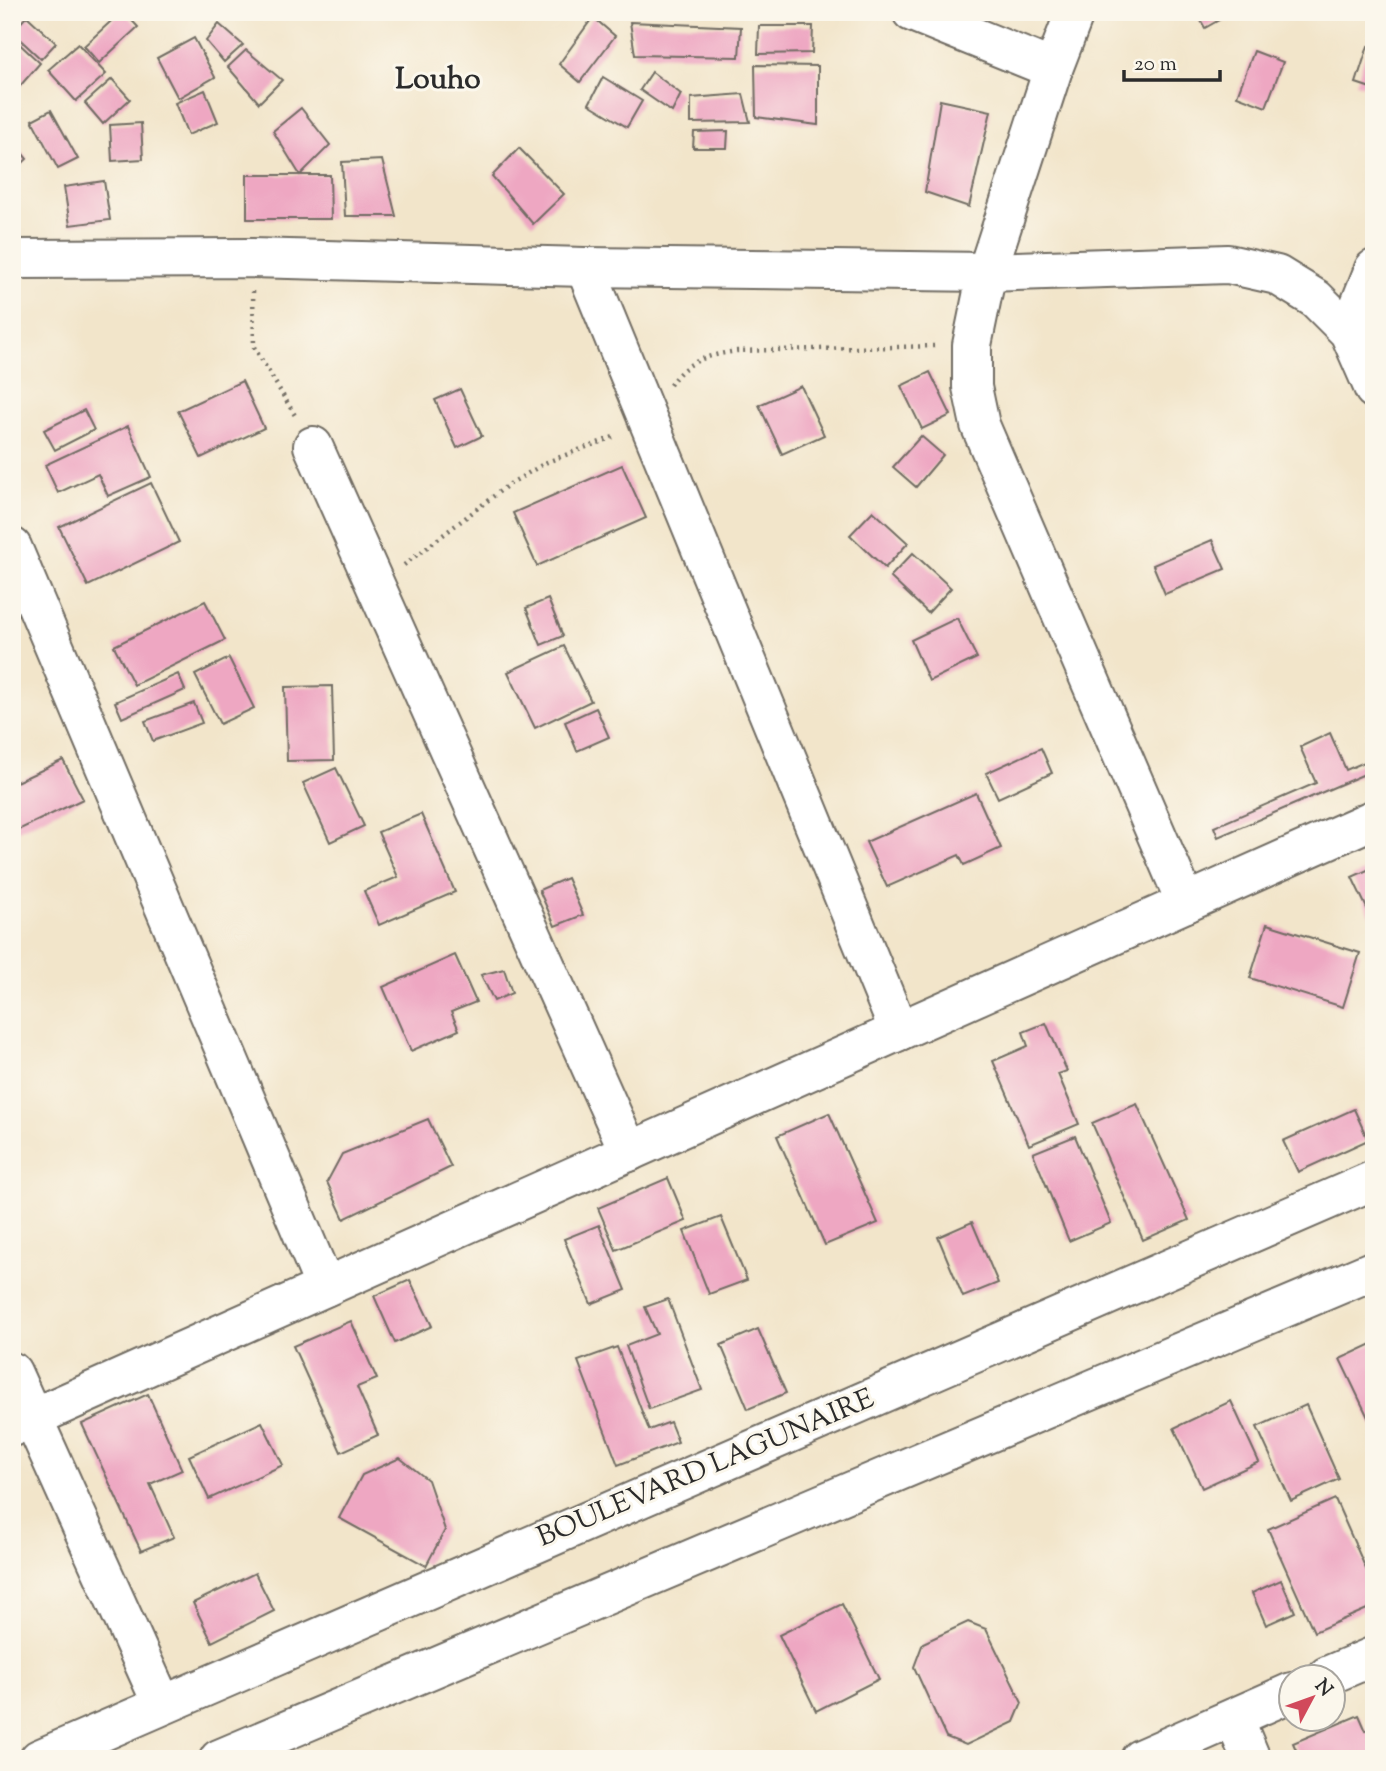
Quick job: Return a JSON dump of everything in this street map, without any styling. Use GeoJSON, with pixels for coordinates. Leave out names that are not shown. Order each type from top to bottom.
{"type":"FeatureCollection","features":[{"type":"Feature","properties":{"kind":"street"},"geometry":{"type":"LineString","coordinates":[[912,12],[1053,69]]}},
{"type":"Feature","properties":{"kind":"street"},"geometry":{"type":"LineString","coordinates":[[1075,12],[1053,69],[987,272],[972,345],[972,387],[980,425],[1186,903]]}},
{"type":"Feature","properties":{"kind":"street"},"geometry":{"type":"LineString","coordinates":[[12,259],[252,258],[585,267],[987,272],[1228,264],[1277,275],[1316,299],[1349,332],[1374,389]]}},
{"type":"Feature","properties":{"kind":"street"},"geometry":{"type":"LineString","coordinates":[[585,267],[899,1031]]}},
{"type":"Feature","properties":{"kind":"street"},"geometry":{"type":"LineString","coordinates":[[1349,332],[1374,269]]}},
{"type":"Feature","properties":{"kind":"street"},"geometry":{"type":"LineString","coordinates":[[313,446],[629,1152]]}},
{"type":"Feature","properties":{"kind":"street"},"geometry":{"type":"LineString","coordinates":[[12,547],[325,1287]]}},
{"type":"Feature","properties":{"kind":"street"},"geometry":{"type":"LineString","coordinates":[[23,1422],[1374,819]]}},
{"type":"Feature","properties":{"kind":"street","name":"BOULEVARD LAGUNAIRE"},"geometry":{"type":"LineString","coordinates":[[39,1759],[1374,1180]]}},
{"type":"Feature","properties":{"kind":"street"},"geometry":{"type":"LineString","coordinates":[[219,1759],[1374,1270]]}},
{"type":"Feature","properties":{"kind":"street"},"geometry":{"type":"LineString","coordinates":[[12,1372],[23,1422],[163,1704]]}},
{"type":"Feature","properties":{"kind":"street"},"geometry":{"type":"LineString","coordinates":[[1348,1667],[1374,1656]]}},
{"type":"Feature","properties":{"kind":"street"},"geometry":{"type":"LineString","coordinates":[[1140,1759],[1278,1698]]}},
{"type":"Feature","properties":{"kind":"street"},"geometry":{"type":"LineString","coordinates":[[1234,1718],[1251,1759]]}},
{"type":"Feature","properties":{"kind":"path"},"geometry":{"type":"LineString","coordinates":[[252,258],[254,347],[313,446]]}},
{"type":"Feature","properties":{"kind":"building"},"geometry":{"type":"Polygon","coordinates":[[[121,12],[138,27],[99,63],[84,46],[121,12]]]}},
{"type":"Feature","properties":{"kind":"building"},"geometry":{"type":"Polygon","coordinates":[[[1196,12],[1233,12],[1205,28],[1196,12]]]}},
{"type":"Feature","properties":{"kind":"building"},"geometry":{"type":"Polygon","coordinates":[[[27,16],[56,43],[41,59],[12,32],[27,16]]]}},
{"type":"Feature","properties":{"kind":"building"},"geometry":{"type":"Polygon","coordinates":[[[593,17],[615,36],[580,82],[559,64],[593,17]]]}},
{"type":"Feature","properties":{"kind":"building"},"geometry":{"type":"Polygon","coordinates":[[[630,22],[741,27],[739,57],[635,55],[630,22]]]}},
{"type":"Feature","properties":{"kind":"building"},"geometry":{"type":"Polygon","coordinates":[[[219,24],[243,45],[224,62],[206,41],[219,24]]]}},
{"type":"Feature","properties":{"kind":"building"},"geometry":{"type":"Polygon","coordinates":[[[759,26],[813,26],[812,53],[758,54],[759,26]]]}},
{"type":"Feature","properties":{"kind":"building"},"geometry":{"type":"Polygon","coordinates":[[[12,37],[40,63],[20,86],[12,79],[12,37]]]}},
{"type":"Feature","properties":{"kind":"building"},"geometry":{"type":"Polygon","coordinates":[[[194,38],[215,77],[178,98],[157,58],[194,38]]]}},
{"type":"Feature","properties":{"kind":"building"},"geometry":{"type":"Polygon","coordinates":[[[78,44],[106,74],[76,101],[48,70],[78,44]]]}},
{"type":"Feature","properties":{"kind":"building"},"geometry":{"type":"Polygon","coordinates":[[[1368,46],[1374,48],[1374,89],[1356,83],[1368,46]]]}},
{"type":"Feature","properties":{"kind":"building"},"geometry":{"type":"Polygon","coordinates":[[[246,50],[282,80],[259,103],[228,67],[246,50]]]}},
{"type":"Feature","properties":{"kind":"building"},"geometry":{"type":"Polygon","coordinates":[[[1254,51],[1283,62],[1266,107],[1237,96],[1254,51]]]}},
{"type":"Feature","properties":{"kind":"building"},"geometry":{"type":"Polygon","coordinates":[[[755,65],[818,66],[818,125],[756,117],[755,65]]]}},
{"type":"Feature","properties":{"kind":"building"},"geometry":{"type":"Polygon","coordinates":[[[652,72],[681,94],[672,112],[640,90],[652,72]]]}},
{"type":"Feature","properties":{"kind":"building"},"geometry":{"type":"Polygon","coordinates":[[[603,77],[642,101],[627,127],[589,104],[603,77]]]}},
{"type":"Feature","properties":{"kind":"building"},"geometry":{"type":"Polygon","coordinates":[[[112,79],[130,99],[103,124],[85,103],[112,79]]]}},
{"type":"Feature","properties":{"kind":"building"},"geometry":{"type":"Polygon","coordinates":[[[205,90],[218,122],[188,135],[175,103],[205,90]]]}},
{"type":"Feature","properties":{"kind":"building"},"geometry":{"type":"Polygon","coordinates":[[[743,94],[750,122],[691,123],[691,98],[743,94]]]}},
{"type":"Feature","properties":{"kind":"building"},"geometry":{"type":"Polygon","coordinates":[[[940,100],[991,111],[969,207],[925,192],[940,100]]]}},
{"type":"Feature","properties":{"kind":"building"},"geometry":{"type":"Polygon","coordinates":[[[301,108],[330,145],[300,175],[273,131],[301,108]]]}},
{"type":"Feature","properties":{"kind":"building"},"geometry":{"type":"Polygon","coordinates":[[[51,110],[78,159],[58,169],[32,120],[51,110]]]}},
{"type":"Feature","properties":{"kind":"building"},"geometry":{"type":"Polygon","coordinates":[[[141,123],[143,159],[112,161],[110,125],[141,123]]]}},
{"type":"Feature","properties":{"kind":"building"},"geometry":{"type":"Polygon","coordinates":[[[728,131],[727,148],[693,148],[694,132],[728,131]]]}},
{"type":"Feature","properties":{"kind":"building"},"geometry":{"type":"Polygon","coordinates":[[[14,143],[27,159],[12,173],[12,145],[14,143]]]}},
{"type":"Feature","properties":{"kind":"building"},"geometry":{"type":"Polygon","coordinates":[[[519,148],[564,194],[533,224],[492,176],[519,148]]]}},
{"type":"Feature","properties":{"kind":"building"},"geometry":{"type":"Polygon","coordinates":[[[382,160],[396,216],[345,216],[342,162],[382,160]]]}},
{"type":"Feature","properties":{"kind":"building"},"geometry":{"type":"Polygon","coordinates":[[[247,175],[330,175],[331,219],[247,219],[247,175]]]}},
{"type":"Feature","properties":{"kind":"building"},"geometry":{"type":"Polygon","coordinates":[[[104,181],[110,220],[70,225],[64,187],[104,181]]]}},
{"type":"Feature","properties":{"kind":"building"},"geometry":{"type":"Polygon","coordinates":[[[930,372],[951,415],[922,429],[901,386],[930,372]]]}},
{"type":"Feature","properties":{"kind":"building"},"geometry":{"type":"Polygon","coordinates":[[[242,381],[264,428],[201,458],[178,411],[242,381]]]}},
{"type":"Feature","properties":{"kind":"building"},"geometry":{"type":"Polygon","coordinates":[[[801,386],[824,435],[782,454],[759,405],[801,386]]]}},
{"type":"Feature","properties":{"kind":"building"},"geometry":{"type":"Polygon","coordinates":[[[460,389],[482,436],[457,448],[435,400],[460,389]]]}},
{"type":"Feature","properties":{"kind":"building"},"geometry":{"type":"Polygon","coordinates":[[[84,410],[94,430],[55,450],[44,430],[84,410]]]}},
{"type":"Feature","properties":{"kind":"building"},"geometry":{"type":"Polygon","coordinates":[[[128,426],[151,477],[108,496],[98,474],[58,493],[45,465],[128,426]]]}},
{"type":"Feature","properties":{"kind":"building"},"geometry":{"type":"Polygon","coordinates":[[[921,436],[943,455],[916,487],[893,467],[921,436]]]}},
{"type":"Feature","properties":{"kind":"building"},"geometry":{"type":"Polygon","coordinates":[[[622,465],[646,518],[537,566],[513,513],[622,465]]]}},
{"type":"Feature","properties":{"kind":"building"},"geometry":{"type":"Polygon","coordinates":[[[151,483],[179,542],[88,586],[59,527],[151,483]]]}},
{"type":"Feature","properties":{"kind":"building"},"geometry":{"type":"Polygon","coordinates":[[[873,511],[908,543],[885,568],[850,535],[873,511]]]}},
{"type":"Feature","properties":{"kind":"building"},"geometry":{"type":"Polygon","coordinates":[[[1212,540],[1225,569],[1165,594],[1153,565],[1212,540]]]}},
{"type":"Feature","properties":{"kind":"building"},"geometry":{"type":"Polygon","coordinates":[[[913,553],[951,588],[928,613],[890,577],[913,553]]]}},
{"type":"Feature","properties":{"kind":"building"},"geometry":{"type":"Polygon","coordinates":[[[548,599],[563,636],[541,645],[526,608],[548,599]]]}},
{"type":"Feature","properties":{"kind":"building"},"geometry":{"type":"Polygon","coordinates":[[[205,601],[225,640],[134,685],[114,646],[205,601]]]}},
{"type":"Feature","properties":{"kind":"building"},"geometry":{"type":"Polygon","coordinates":[[[957,618],[977,658],[929,681],[911,640],[957,618]]]}},
{"type":"Feature","properties":{"kind":"building"},"geometry":{"type":"Polygon","coordinates":[[[564,646],[591,701],[535,728],[508,672],[564,646]]]}},
{"type":"Feature","properties":{"kind":"building"},"geometry":{"type":"Polygon","coordinates":[[[229,658],[254,708],[220,724],[195,675],[229,658]]]}},
{"type":"Feature","properties":{"kind":"building"},"geometry":{"type":"Polygon","coordinates":[[[178,674],[185,690],[122,718],[115,702],[178,674]]]}},
{"type":"Feature","properties":{"kind":"building"},"geometry":{"type":"Polygon","coordinates":[[[332,686],[334,760],[287,761],[285,687],[332,686]]]}},
{"type":"Feature","properties":{"kind":"building"},"geometry":{"type":"Polygon","coordinates":[[[194,703],[202,723],[153,741],[145,721],[194,703]]]}},
{"type":"Feature","properties":{"kind":"building"},"geometry":{"type":"Polygon","coordinates":[[[596,708],[609,737],[577,751],[565,722],[596,708]]]}},
{"type":"Feature","properties":{"kind":"building"},"geometry":{"type":"Polygon","coordinates":[[[1330,733],[1346,770],[1374,758],[1374,770],[1218,837],[1214,827],[1316,783],[1300,747],[1330,733]]]}},
{"type":"Feature","properties":{"kind":"building"},"geometry":{"type":"Polygon","coordinates":[[[1041,748],[1052,773],[998,798],[986,773],[1041,748]]]}},
{"type":"Feature","properties":{"kind":"building"},"geometry":{"type":"Polygon","coordinates":[[[63,760],[83,799],[12,833],[12,784],[63,760]]]}},
{"type":"Feature","properties":{"kind":"building"},"geometry":{"type":"Polygon","coordinates":[[[336,768],[364,826],[330,842],[303,783],[336,768]]]}},
{"type":"Feature","properties":{"kind":"building"},"geometry":{"type":"Polygon","coordinates":[[[976,793],[1001,848],[964,865],[959,855],[887,887],[866,842],[976,793]]]}},
{"type":"Feature","properties":{"kind":"building"},"geometry":{"type":"Polygon","coordinates":[[[421,814],[455,892],[379,925],[364,891],[398,877],[378,832],[421,814]]]}},
{"type":"Feature","properties":{"kind":"building"},"geometry":{"type":"Polygon","coordinates":[[[1374,867],[1374,923],[1352,877],[1374,867]]]}},
{"type":"Feature","properties":{"kind":"building"},"geometry":{"type":"Polygon","coordinates":[[[567,878],[583,915],[555,926],[539,890],[567,878]]]}},
{"type":"Feature","properties":{"kind":"building"},"geometry":{"type":"Polygon","coordinates":[[[1267,924],[1360,953],[1343,1007],[1250,978],[1267,924]]]}},
{"type":"Feature","properties":{"kind":"building"},"geometry":{"type":"Polygon","coordinates":[[[455,955],[476,1002],[451,1012],[459,1030],[411,1051],[383,987],[455,955]]]}},
{"type":"Feature","properties":{"kind":"building"},"geometry":{"type":"Polygon","coordinates":[[[504,969],[512,993],[494,1001],[481,975],[504,969]]]}},
{"type":"Feature","properties":{"kind":"building"},"geometry":{"type":"Polygon","coordinates":[[[1046,1023],[1067,1071],[1058,1074],[1079,1124],[1029,1145],[993,1061],[1028,1046],[1023,1032],[1046,1023]]]}},
{"type":"Feature","properties":{"kind":"building"},"geometry":{"type":"Polygon","coordinates":[[[1137,1104],[1189,1220],[1143,1240],[1092,1123],[1137,1104]]]}},
{"type":"Feature","properties":{"kind":"building"},"geometry":{"type":"Polygon","coordinates":[[[1354,1109],[1368,1140],[1298,1172],[1283,1141],[1354,1109]]]}},
{"type":"Feature","properties":{"kind":"building"},"geometry":{"type":"Polygon","coordinates":[[[829,1113],[878,1223],[825,1245],[777,1136],[829,1113]]]}},
{"type":"Feature","properties":{"kind":"building"},"geometry":{"type":"Polygon","coordinates":[[[428,1119],[451,1167],[344,1219],[327,1182],[342,1154],[428,1119]]]}},
{"type":"Feature","properties":{"kind":"building"},"geometry":{"type":"Polygon","coordinates":[[[1075,1136],[1111,1223],[1069,1241],[1033,1153],[1075,1136]]]}},
{"type":"Feature","properties":{"kind":"building"},"geometry":{"type":"Polygon","coordinates":[[[668,1178],[686,1221],[616,1250],[598,1208],[668,1178]]]}},
{"type":"Feature","properties":{"kind":"building"},"geometry":{"type":"Polygon","coordinates":[[[721,1217],[747,1280],[709,1294],[684,1231],[721,1217]]]}},
{"type":"Feature","properties":{"kind":"building"},"geometry":{"type":"Polygon","coordinates":[[[972,1222],[998,1283],[963,1297],[938,1237],[972,1222]]]}},
{"type":"Feature","properties":{"kind":"building"},"geometry":{"type":"Polygon","coordinates":[[[599,1225],[626,1290],[591,1304],[564,1239],[599,1225]]]}},
{"type":"Feature","properties":{"kind":"building"},"geometry":{"type":"Polygon","coordinates":[[[410,1280],[432,1326],[395,1343],[374,1296],[410,1280]]]}},
{"type":"Feature","properties":{"kind":"building"},"geometry":{"type":"Polygon","coordinates":[[[668,1299],[702,1390],[649,1409],[626,1346],[657,1334],[645,1307],[668,1299]]]}},
{"type":"Feature","properties":{"kind":"building"},"geometry":{"type":"Polygon","coordinates":[[[351,1321],[377,1379],[357,1387],[378,1435],[341,1452],[293,1346],[351,1321]]]}},
{"type":"Feature","properties":{"kind":"building"},"geometry":{"type":"Polygon","coordinates":[[[758,1329],[786,1393],[748,1409],[721,1345],[758,1329]]]}},
{"type":"Feature","properties":{"kind":"building"},"geometry":{"type":"Polygon","coordinates":[[[1374,1343],[1374,1430],[1340,1359],[1374,1343]]]}},
{"type":"Feature","properties":{"kind":"building"},"geometry":{"type":"Polygon","coordinates":[[[617,1347],[649,1430],[670,1422],[678,1442],[618,1465],[578,1361],[617,1347]]]}},
{"type":"Feature","properties":{"kind":"building"},"geometry":{"type":"Polygon","coordinates":[[[148,1394],[182,1470],[150,1484],[174,1537],[141,1551],[82,1424],[148,1394]]]}},
{"type":"Feature","properties":{"kind":"building"},"geometry":{"type":"Polygon","coordinates":[[[1231,1401],[1259,1462],[1202,1488],[1174,1428],[1231,1401]]]}},
{"type":"Feature","properties":{"kind":"building"},"geometry":{"type":"Polygon","coordinates":[[[1306,1405],[1339,1479],[1291,1501],[1257,1427],[1306,1405]]]}},
{"type":"Feature","properties":{"kind":"building"},"geometry":{"type":"Polygon","coordinates":[[[262,1422],[283,1465],[209,1499],[189,1456],[262,1422]]]}},
{"type":"Feature","properties":{"kind":"building"},"geometry":{"type":"Polygon","coordinates":[[[400,1458],[428,1480],[445,1530],[426,1566],[339,1518],[362,1475],[400,1458]]]}},
{"type":"Feature","properties":{"kind":"building"},"geometry":{"type":"Polygon","coordinates":[[[1335,1499],[1374,1587],[1374,1606],[1314,1632],[1268,1529],[1335,1499]]]}},
{"type":"Feature","properties":{"kind":"building"},"geometry":{"type":"Polygon","coordinates":[[[255,1573],[274,1611],[212,1642],[193,1603],[255,1573]]]}},
{"type":"Feature","properties":{"kind":"building"},"geometry":{"type":"Polygon","coordinates":[[[1281,1580],[1295,1612],[1266,1625],[1252,1593],[1281,1580]]]}},
{"type":"Feature","properties":{"kind":"building"},"geometry":{"type":"Polygon","coordinates":[[[842,1604],[879,1679],[816,1711],[779,1635],[842,1604]]]}},
{"type":"Feature","properties":{"kind":"building"},"geometry":{"type":"Polygon","coordinates":[[[968,1622],[986,1629],[1022,1703],[1014,1722],[966,1745],[946,1737],[914,1667],[923,1643],[968,1622]]]}},
{"type":"Feature","properties":{"kind":"building"},"geometry":{"type":"Polygon","coordinates":[[[1359,1715],[1366,1731],[1374,1728],[1374,1759],[1300,1759],[1293,1743],[1319,1732],[1348,1732],[1348,1720],[1359,1715]]]}},
{"type":"Feature","properties":{"kind":"district","name":"Louho"},"geometry":{"type":"Point","coordinates":[438,80]}}]}
